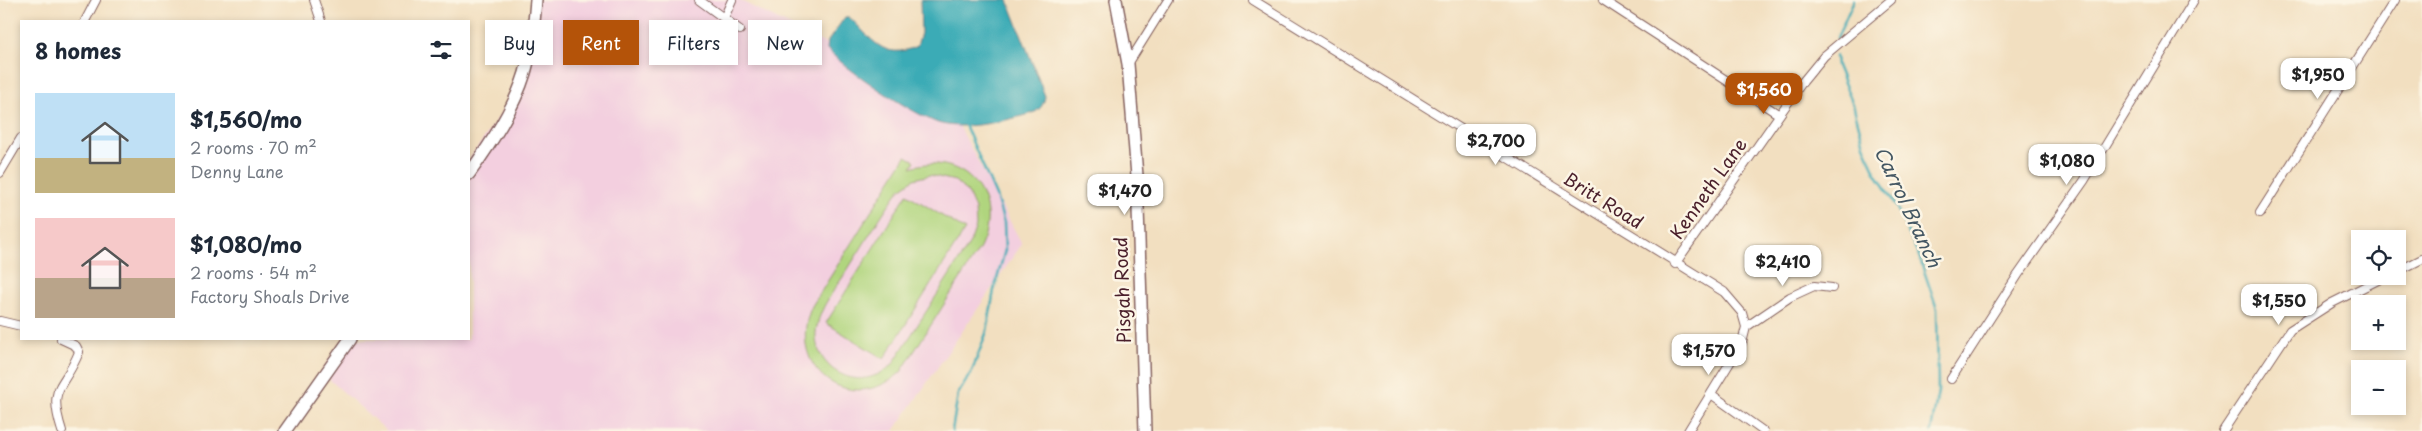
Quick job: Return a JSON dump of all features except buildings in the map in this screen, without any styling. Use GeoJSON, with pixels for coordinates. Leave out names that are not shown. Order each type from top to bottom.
{"type":"FeatureCollection","features":[{"type":"Feature","properties":{"kind":"street"},"geometry":{"type":"LineString","coordinates":[[85,20],[96,0]]}},
{"type":"Feature","properties":{"kind":"street"},"geometry":{"type":"LineString","coordinates":[[314,0],[321,20]]}},
{"type":"Feature","properties":{"kind":"street"},"geometry":{"type":"LineString","coordinates":[[470,172],[497,131],[525,73],[532,40],[536,0]]}},
{"type":"Feature","properties":{"kind":"street"},"geometry":{"type":"LineString","coordinates":[[699,0],[740,30]]}},
{"type":"Feature","properties":{"kind":"street"},"geometry":{"type":"LineString","coordinates":[[724,18],[732,0]]}},
{"type":"Feature","properties":{"kind":"street","name":"Pisgah Road"},"geometry":{"type":"LineString","coordinates":[[1116,0],[1128,64],[1137,176],[1145,431]]}},
{"type":"Feature","properties":{"kind":"street"},"geometry":{"type":"LineString","coordinates":[[1128,64],[1168,0]]}},
{"type":"Feature","properties":{"kind":"street","name":"Britt Road"},"geometry":{"type":"LineString","coordinates":[[1253,0],[1675,264],[1724,292],[1742,313],[1746,327]]}},
{"type":"Feature","properties":{"kind":"street"},"geometry":{"type":"LineString","coordinates":[[1603,0],[1778,114]]}},
{"type":"Feature","properties":{"kind":"street","name":"Kenneth Lane"},"geometry":{"type":"LineString","coordinates":[[1675,264],[1778,114],[1824,56],[1891,0]]}},
{"type":"Feature","properties":{"kind":"street"},"geometry":{"type":"LineString","coordinates":[[1951,379],[2018,275],[2084,181],[2194,0]]}},
{"type":"Feature","properties":{"kind":"street"},"geometry":{"type":"LineString","coordinates":[[2260,212],[2395,0]]}},
{"type":"Feature","properties":{"kind":"street"},"geometry":{"type":"LineString","coordinates":[[0,174],[20,140]]}},
{"type":"Feature","properties":{"kind":"street"},"geometry":{"type":"LineString","coordinates":[[2406,267],[2422,259]]}},
{"type":"Feature","properties":{"kind":"street"},"geometry":{"type":"LineString","coordinates":[[2223,431],[2290,330],[2332,303],[2368,285]]}},
{"type":"Feature","properties":{"kind":"street"},"geometry":{"type":"LineString","coordinates":[[1688,431],[1742,343],[1746,327],[1798,293],[1814,286],[1832,288]]}},
{"type":"Feature","properties":{"kind":"street"},"geometry":{"type":"LineString","coordinates":[[0,321],[20,326]]}},
{"type":"Feature","properties":{"kind":"street"},"geometry":{"type":"LineString","coordinates":[[62,431],[55,410],[56,395],[79,352],[76,346],[63,340]]}},
{"type":"Feature","properties":{"kind":"street"},"geometry":{"type":"LineString","coordinates":[[285,431],[349,340]]}},
{"type":"Feature","properties":{"kind":"street"},"geometry":{"type":"LineString","coordinates":[[1711,394],[1763,431]]}},
{"type":"Feature","properties":{"kind":"shaded area"},"geometry":{"type":"Polygon","coordinates":[[[533,0],[739,0],[779,20],[748,20],[748,65],[822,65],[822,42],[913,88],[957,122],[1022,244],[894,431],[387,431],[321,372],[343,340],[470,340],[470,159],[516,92],[522,65],[553,65],[553,20],[531,20],[533,0]]]}},
{"type":"Feature","properties":{"kind":"green space"},"geometry":{"type":"Polygon","coordinates":[[[906,156],[915,161],[911,167],[930,164],[948,166],[963,172],[975,183],[983,196],[987,212],[986,230],[980,248],[901,372],[881,385],[862,390],[843,388],[827,380],[814,366],[807,349],[806,329],[812,306],[906,156]],[[930,175],[914,179],[900,189],[830,296],[819,318],[816,341],[825,361],[836,371],[843,375],[863,379],[875,376],[892,365],[970,243],[976,226],[975,209],[968,193],[955,181],[930,175]]]}},
{"type":"Feature","properties":{"kind":"green space"},"geometry":{"type":"Polygon","coordinates":[[[907,194],[965,230],[884,359],[826,323],[907,194]]]}},
{"type":"Feature","properties":{"kind":"water"},"geometry":{"type":"Polygon","coordinates":[[[920,0],[1008,0],[1045,96],[1042,106],[1028,115],[978,125],[957,126],[938,123],[913,111],[880,90],[827,49],[828,41],[845,17],[849,17],[872,40],[887,49],[895,51],[905,50],[917,46],[921,33],[920,0]]]}},
{"type":"Feature","properties":{"kind":"waterway"},"geometry":{"type":"LineString","coordinates":[[1837,38],[1854,0]]}},
{"type":"Feature","properties":{"kind":"waterway","name":"Carrol Branch"},"geometry":{"type":"LineString","coordinates":[[1836,56],[1837,66],[1853,104],[1864,145],[1874,170],[1896,206],[1919,256],[1937,309],[1938,392],[1931,431]]}},
{"type":"Feature","properties":{"kind":"waterway"},"geometry":{"type":"LineString","coordinates":[[952,431],[958,394],[972,371],[987,331],[994,290],[1005,250],[1004,223],[996,196],[965,125]]}}]}
